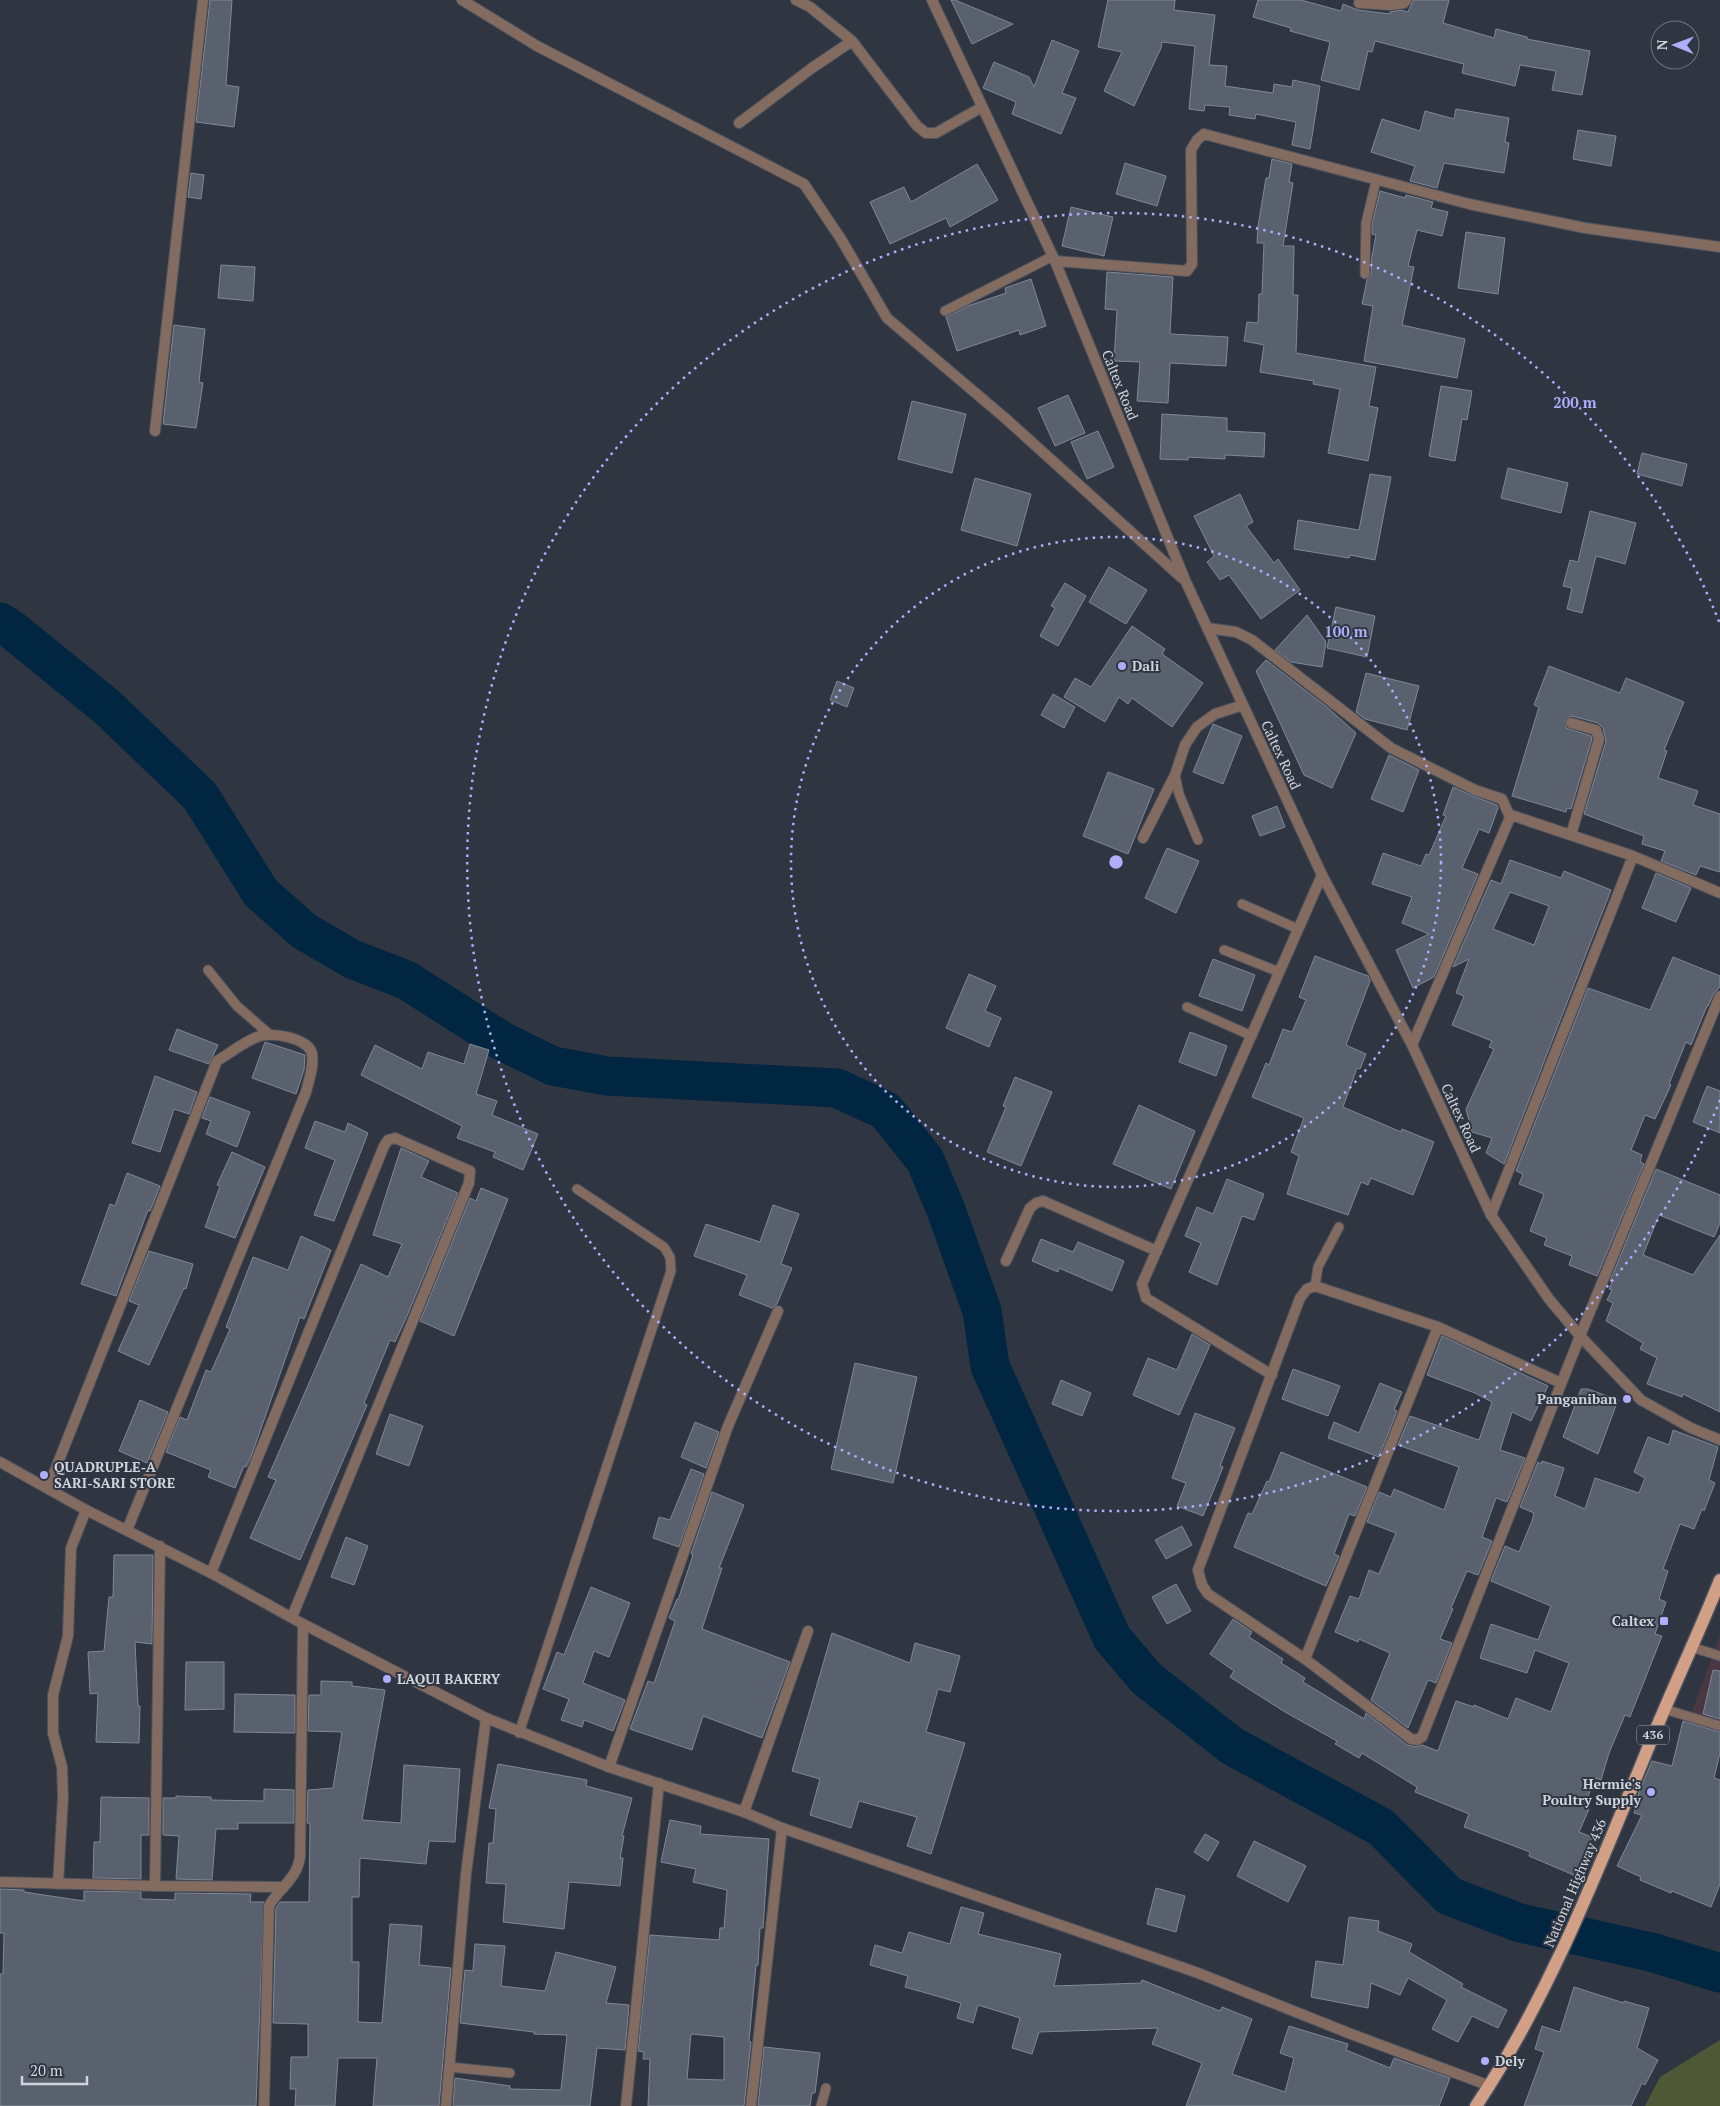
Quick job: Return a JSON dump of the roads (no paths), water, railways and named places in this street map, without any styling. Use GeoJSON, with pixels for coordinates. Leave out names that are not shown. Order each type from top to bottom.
{"type":"FeatureCollection","features":[{"type":"Feature","properties":{"kind":"main road","name":"National Highway 436"},"geometry":{"type":"LineString","coordinates":[[1476,2106],[1490,2086],[1546,1986],[1589,1891],[1664,1709],[1720,1582]]}},
{"type":"Feature","properties":{"kind":"street"},"geometry":{"type":"LineString","coordinates":[[155,431],[203,0]]}},
{"type":"Feature","properties":{"kind":"street"},"geometry":{"type":"LineString","coordinates":[[462,0],[537,46],[804,184],[841,239],[887,318],[1005,418],[1185,580]]}},
{"type":"Feature","properties":{"kind":"street"},"geometry":{"type":"LineString","coordinates":[[796,0],[810,7],[852,40],[917,126],[926,133],[936,133],[982,107]]}},
{"type":"Feature","properties":{"kind":"street","name":"Caltex Road"},"geometry":{"type":"LineString","coordinates":[[932,0],[1054,259],[1185,580],[1207,628],[1322,875],[1412,1045],[1491,1216],[1549,1299],[1580,1336],[1641,1400],[1691,1428],[1720,1440]]}},
{"type":"Feature","properties":{"kind":"street"},"geometry":{"type":"LineString","coordinates":[[1359,3],[1391,5],[1404,4],[1406,0]]}},
{"type":"Feature","properties":{"kind":"street"},"geometry":{"type":"LineString","coordinates":[[739,123],[852,40]]}},
{"type":"Feature","properties":{"kind":"street"},"geometry":{"type":"LineString","coordinates":[[1054,259],[1187,271],[1192,264],[1191,150],[1197,140],[1204,134],[1376,181],[1469,204],[1585,228],[1720,247]]}},
{"type":"Feature","properties":{"kind":"street"},"geometry":{"type":"LineString","coordinates":[[1207,628],[1236,632],[1252,640],[1391,748],[1475,790],[1502,799],[1510,817],[1412,1045]]}},
{"type":"Feature","properties":{"kind":"street"},"geometry":{"type":"LineString","coordinates":[[1143,838],[1175,775],[1185,745],[1197,727],[1215,714],[1243,705]]}},
{"type":"Feature","properties":{"kind":"street"},"geometry":{"type":"LineString","coordinates":[[1571,723],[1596,730],[1599,739],[1571,835]]}},
{"type":"Feature","properties":{"kind":"street"},"geometry":{"type":"LineString","coordinates":[[1510,817],[1511,815],[1633,856],[1720,893]]}},
{"type":"Feature","properties":{"kind":"street"},"geometry":{"type":"LineString","coordinates":[[1491,1216],[1633,856]]}},
{"type":"Feature","properties":{"kind":"street"},"geometry":{"type":"LineString","coordinates":[[1272,1375],[1146,1298],[1142,1284],[1322,875]]}},
{"type":"Feature","properties":{"kind":"street"},"geometry":{"type":"LineString","coordinates":[[1561,1383],[1438,1327],[1315,1286],[1307,1289],[1300,1298],[1198,1570],[1202,1585],[1208,1594],[1305,1659],[1411,1739],[1418,1740],[1422,1737],[1561,1383],[1720,996]]}},
{"type":"Feature","properties":{"kind":"street"},"geometry":{"type":"LineString","coordinates":[[48,1488],[217,1061],[258,1036],[268,1034],[279,1034],[306,1044],[312,1052],[312,1067],[306,1092],[127,1530]]}},
{"type":"Feature","properties":{"kind":"street"},"geometry":{"type":"LineString","coordinates":[[211,1573],[388,1140],[395,1138],[470,1171],[469,1183],[292,1617]]}},
{"type":"Feature","properties":{"kind":"street"},"geometry":{"type":"LineString","coordinates":[[1006,1261],[1030,1208],[1043,1201],[1157,1251]]}},
{"type":"Feature","properties":{"kind":"street"},"geometry":{"type":"LineString","coordinates":[[609,1767],[728,1426],[778,1311]]}},
{"type":"Feature","properties":{"kind":"street"},"geometry":{"type":"LineString","coordinates":[[1305,1659],[1438,1327]]}},
{"type":"Feature","properties":{"kind":"street"},"geometry":{"type":"LineString","coordinates":[[0,1462],[86,1510],[160,1546],[304,1624],[486,1718],[519,1733],[609,1767],[744,1812],[782,1828],[1198,1973],[1351,2034],[1490,2086]]}},
{"type":"Feature","properties":{"kind":"street"},"geometry":{"type":"LineString","coordinates":[[58,1884],[63,1797],[62,1767],[53,1733],[53,1695],[68,1636],[71,1548],[86,1510]]}},
{"type":"Feature","properties":{"kind":"street"},"geometry":{"type":"LineString","coordinates":[[155,1886],[160,1546]]}},
{"type":"Feature","properties":{"kind":"street"},"geometry":{"type":"LineString","coordinates":[[264,2106],[269,1906],[274,1896],[294,1876],[300,1857],[304,1624]]}},
{"type":"Feature","properties":{"kind":"street"},"geometry":{"type":"LineString","coordinates":[[744,1812],[808,1631]]}},
{"type":"Feature","properties":{"kind":"street"},"geometry":{"type":"LineString","coordinates":[[446,2106],[466,1874],[486,1718]]}},
{"type":"Feature","properties":{"kind":"street"},"geometry":{"type":"LineString","coordinates":[[626,2106],[659,1783]]}},
{"type":"Feature","properties":{"kind":"street"},"geometry":{"type":"LineString","coordinates":[[752,2106],[782,1828]]}},
{"type":"Feature","properties":{"kind":"street"},"geometry":{"type":"LineString","coordinates":[[0,1882],[155,1886],[284,1886]]}},
{"type":"Feature","properties":{"kind":"lane"},"geometry":{"type":"LineString","coordinates":[[1365,274],[1366,223],[1376,181]]}},
{"type":"Feature","properties":{"kind":"lane"},"geometry":{"type":"LineString","coordinates":[[945,311],[1054,259]]}},
{"type":"Feature","properties":{"kind":"lane"},"geometry":{"type":"LineString","coordinates":[[1175,775],[1179,794],[1198,840]]}},
{"type":"Feature","properties":{"kind":"lane"},"geometry":{"type":"LineString","coordinates":[[1242,904],[1298,928]]}},
{"type":"Feature","properties":{"kind":"lane"},"geometry":{"type":"LineString","coordinates":[[1224,950],[1279,972]]}},
{"type":"Feature","properties":{"kind":"lane"},"geometry":{"type":"LineString","coordinates":[[208,970],[237,1006],[268,1034]]}},
{"type":"Feature","properties":{"kind":"lane"},"geometry":{"type":"LineString","coordinates":[[1187,1007],[1252,1036]]}},
{"type":"Feature","properties":{"kind":"lane"},"geometry":{"type":"LineString","coordinates":[[519,1733],[671,1271],[670,1257],[664,1247],[577,1189]]}},
{"type":"Feature","properties":{"kind":"lane"},"geometry":{"type":"LineString","coordinates":[[1315,1286],[1318,1267],[1339,1226]]}},
{"type":"Feature","properties":{"kind":"lane"},"geometry":{"type":"LineString","coordinates":[[1691,1647],[1720,1656]]}},
{"type":"Feature","properties":{"kind":"lane"},"geometry":{"type":"LineString","coordinates":[[1664,1709],[1720,1726]]}},
{"type":"Feature","properties":{"kind":"lane"},"geometry":{"type":"LineString","coordinates":[[449,2067],[510,2073]]}},
{"type":"Feature","properties":{"kind":"lane"},"geometry":{"type":"LineString","coordinates":[[821,2106],[826,2088]]}},
{"type":"Feature","properties":{"kind":"waterway"},"geometry":{"type":"LineString","coordinates":[[0,622],[107,707],[200,796],[261,893],[304,931],[352,959],[406,980],[502,1041],[553,1066],[607,1076],[837,1088],[886,1111],[925,1160],[946,1210],[982,1311],[990,1366],[1112,1638],[1147,1679],[1232,1746],[1381,1827],[1449,1896],[1520,1923],[1651,1952],[1720,1973]]}},
{"type":"Feature","properties":{"kind":"place","name":"Dali"},"geometry":{"type":"Point","coordinates":[1122,666]}},
{"type":"Feature","properties":{"kind":"place","name":"Panganiban"},"geometry":{"type":"Point","coordinates":[1627,1399]}},
{"type":"Feature","properties":{"kind":"place","name":"QUADRUPLE-A SARI-SARI STORE"},"geometry":{"type":"Point","coordinates":[44,1475]}},
{"type":"Feature","properties":{"kind":"place","name":"Caltex"},"geometry":{"type":"Point","coordinates":[1664,1621]}},
{"type":"Feature","properties":{"kind":"place","name":"LAQUI BAKERY"},"geometry":{"type":"Point","coordinates":[387,1679]}},
{"type":"Feature","properties":{"kind":"place","name":"Hermie's Poultry Supply"},"geometry":{"type":"Point","coordinates":[1651,1792]}},
{"type":"Feature","properties":{"kind":"place","name":"Dely"},"geometry":{"type":"Point","coordinates":[1485,2061]}}]}
